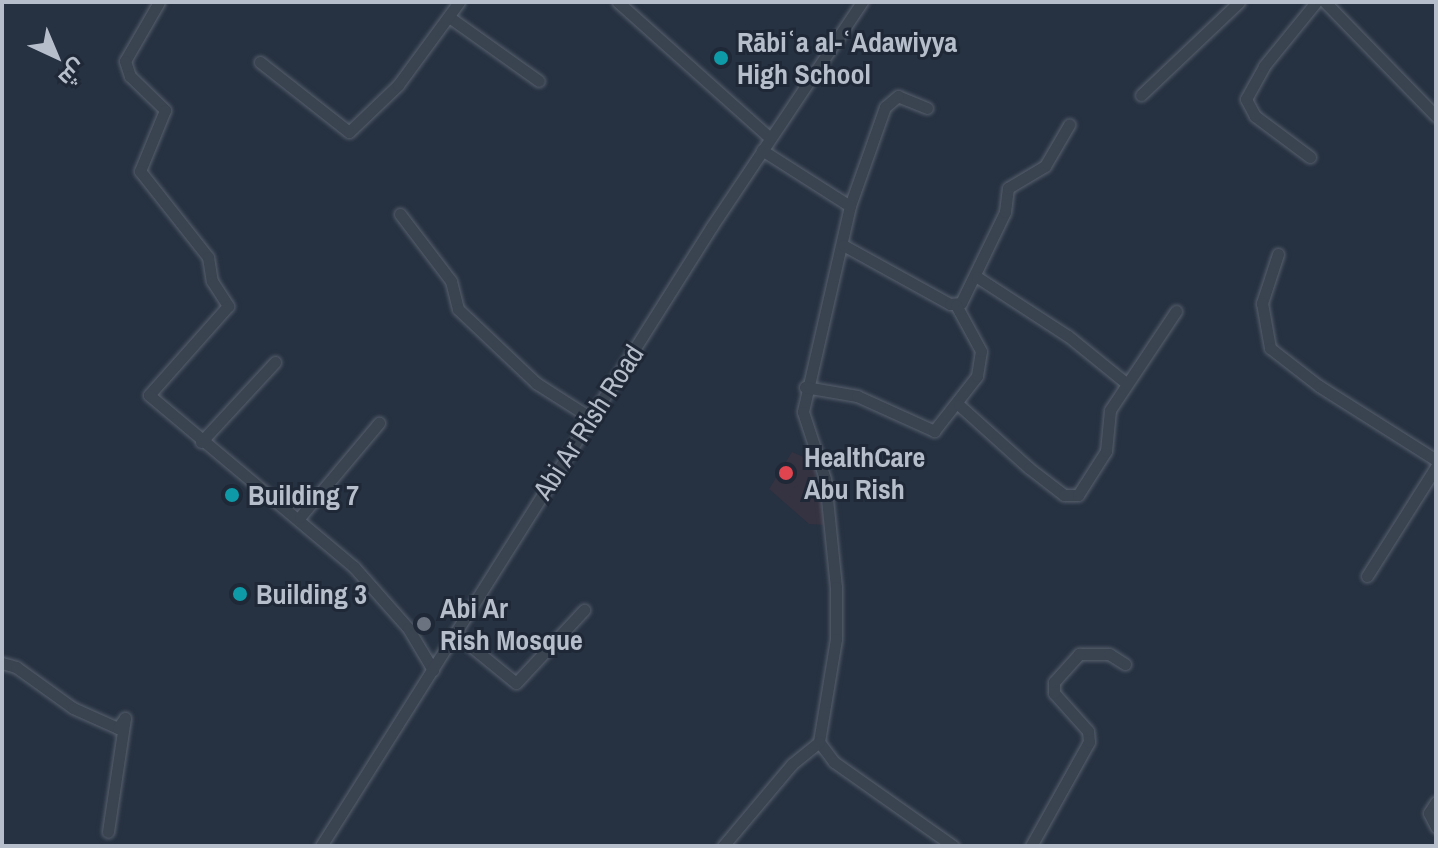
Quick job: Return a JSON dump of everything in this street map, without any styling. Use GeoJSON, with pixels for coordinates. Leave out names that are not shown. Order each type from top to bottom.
{"type":"FeatureCollection","features":[{"type":"Feature","properties":{"kind":"street"},"geometry":{"type":"LineString","coordinates":[[159,2],[125,61],[130,76],[165,110],[140,171],[208,257],[212,281],[228,306],[149,395],[201,442],[300,517],[391,606],[433,670]]}},
{"type":"Feature","properties":{"kind":"street"},"geometry":{"type":"LineString","coordinates":[[260,62],[349,132],[398,85],[459,2]]}},
{"type":"Feature","properties":{"kind":"street"},"geometry":{"type":"LineString","coordinates":[[618,2],[770,138]]}},
{"type":"Feature","properties":{"kind":"street","name":"Abi Ar Rish Road"},"geometry":{"type":"LineString","coordinates":[[321,846],[762,150],[862,2]]}},
{"type":"Feature","properties":{"kind":"street"},"geometry":{"type":"LineString","coordinates":[[1141,95],[1239,2]]}},
{"type":"Feature","properties":{"kind":"street"},"geometry":{"type":"LineString","coordinates":[[1310,157],[1255,116],[1246,99],[1264,66],[1316,2]]}},
{"type":"Feature","properties":{"kind":"street"},"geometry":{"type":"LineString","coordinates":[[1325,2],[1436,116]]}},
{"type":"Feature","properties":{"kind":"street"},"geometry":{"type":"LineString","coordinates":[[449,17],[539,81]]}},
{"type":"Feature","properties":{"kind":"street"},"geometry":{"type":"LineString","coordinates":[[723,846],[792,764],[819,742],[836,639],[836,587],[825,479],[803,412],[805,387],[843,245],[850,206],[891,98],[898,96],[927,108]]}},
{"type":"Feature","properties":{"kind":"street"},"geometry":{"type":"LineString","coordinates":[[956,305],[967,297],[977,277],[1005,212],[1008,188],[1045,166],[1069,125]]}},
{"type":"Feature","properties":{"kind":"street"},"geometry":{"type":"LineString","coordinates":[[762,150],[850,206]]}},
{"type":"Feature","properties":{"kind":"street"},"geometry":{"type":"LineString","coordinates":[[400,214],[451,281],[458,309],[536,383],[591,418]]}},
{"type":"Feature","properties":{"kind":"street"},"geometry":{"type":"LineString","coordinates":[[805,387],[857,396],[927,431],[942,426],[977,376],[981,351],[956,305],[843,245]]}},
{"type":"Feature","properties":{"kind":"street"},"geometry":{"type":"LineString","coordinates":[[1278,254],[1262,303],[1270,348],[1319,386],[1436,460]]}},
{"type":"Feature","properties":{"kind":"street"},"geometry":{"type":"LineString","coordinates":[[977,277],[1078,343],[1126,383]]}},
{"type":"Feature","properties":{"kind":"street"},"geometry":{"type":"LineString","coordinates":[[959,405],[1029,468],[1071,496],[1084,489],[1101,463],[1110,410],[1176,311]]}},
{"type":"Feature","properties":{"kind":"street"},"geometry":{"type":"LineString","coordinates":[[201,442],[275,362]]}},
{"type":"Feature","properties":{"kind":"street"},"geometry":{"type":"LineString","coordinates":[[300,517],[379,423]]}},
{"type":"Feature","properties":{"kind":"street"},"geometry":{"type":"LineString","coordinates":[[1367,576],[1436,467]]}},
{"type":"Feature","properties":{"kind":"street"},"geometry":{"type":"LineString","coordinates":[[456,634],[516,683],[584,610]]}},
{"type":"Feature","properties":{"kind":"street"},"geometry":{"type":"LineString","coordinates":[[1031,846],[1089,742],[1088,731],[1054,693],[1054,682],[1079,654],[1109,654],[1125,664]]}},
{"type":"Feature","properties":{"kind":"street"},"geometry":{"type":"LineString","coordinates":[[2,663],[16,667],[73,708],[118,728],[125,718],[108,832]]}},
{"type":"Feature","properties":{"kind":"street"},"geometry":{"type":"LineString","coordinates":[[819,742],[834,762],[953,846]]}},
{"type":"Feature","properties":{"kind":"street"},"geometry":{"type":"LineString","coordinates":[[1436,802],[1429,813],[1436,827]]}},
{"type":"Feature","properties":{"kind":"shaded area"},"geometry":{"type":"Polygon","coordinates":[[[792,452],[813,461],[825,525],[809,524],[769,489],[792,452]]]}},
{"type":"Feature","properties":{"kind":"place","name":"Rābiʿa al-ʿAdawiyya High School"},"geometry":{"type":"Point","coordinates":[721,58]}},
{"type":"Feature","properties":{"kind":"place","name":"HealthCare Abu Rish"},"geometry":{"type":"Point","coordinates":[786,473]}},
{"type":"Feature","properties":{"kind":"place","name":"Building 7"},"geometry":{"type":"Point","coordinates":[232,495]}},
{"type":"Feature","properties":{"kind":"place","name":"Building 3"},"geometry":{"type":"Point","coordinates":[240,594]}},
{"type":"Feature","properties":{"kind":"place","name":"Abi Ar Rish Mosque"},"geometry":{"type":"Point","coordinates":[424,624]}}]}
